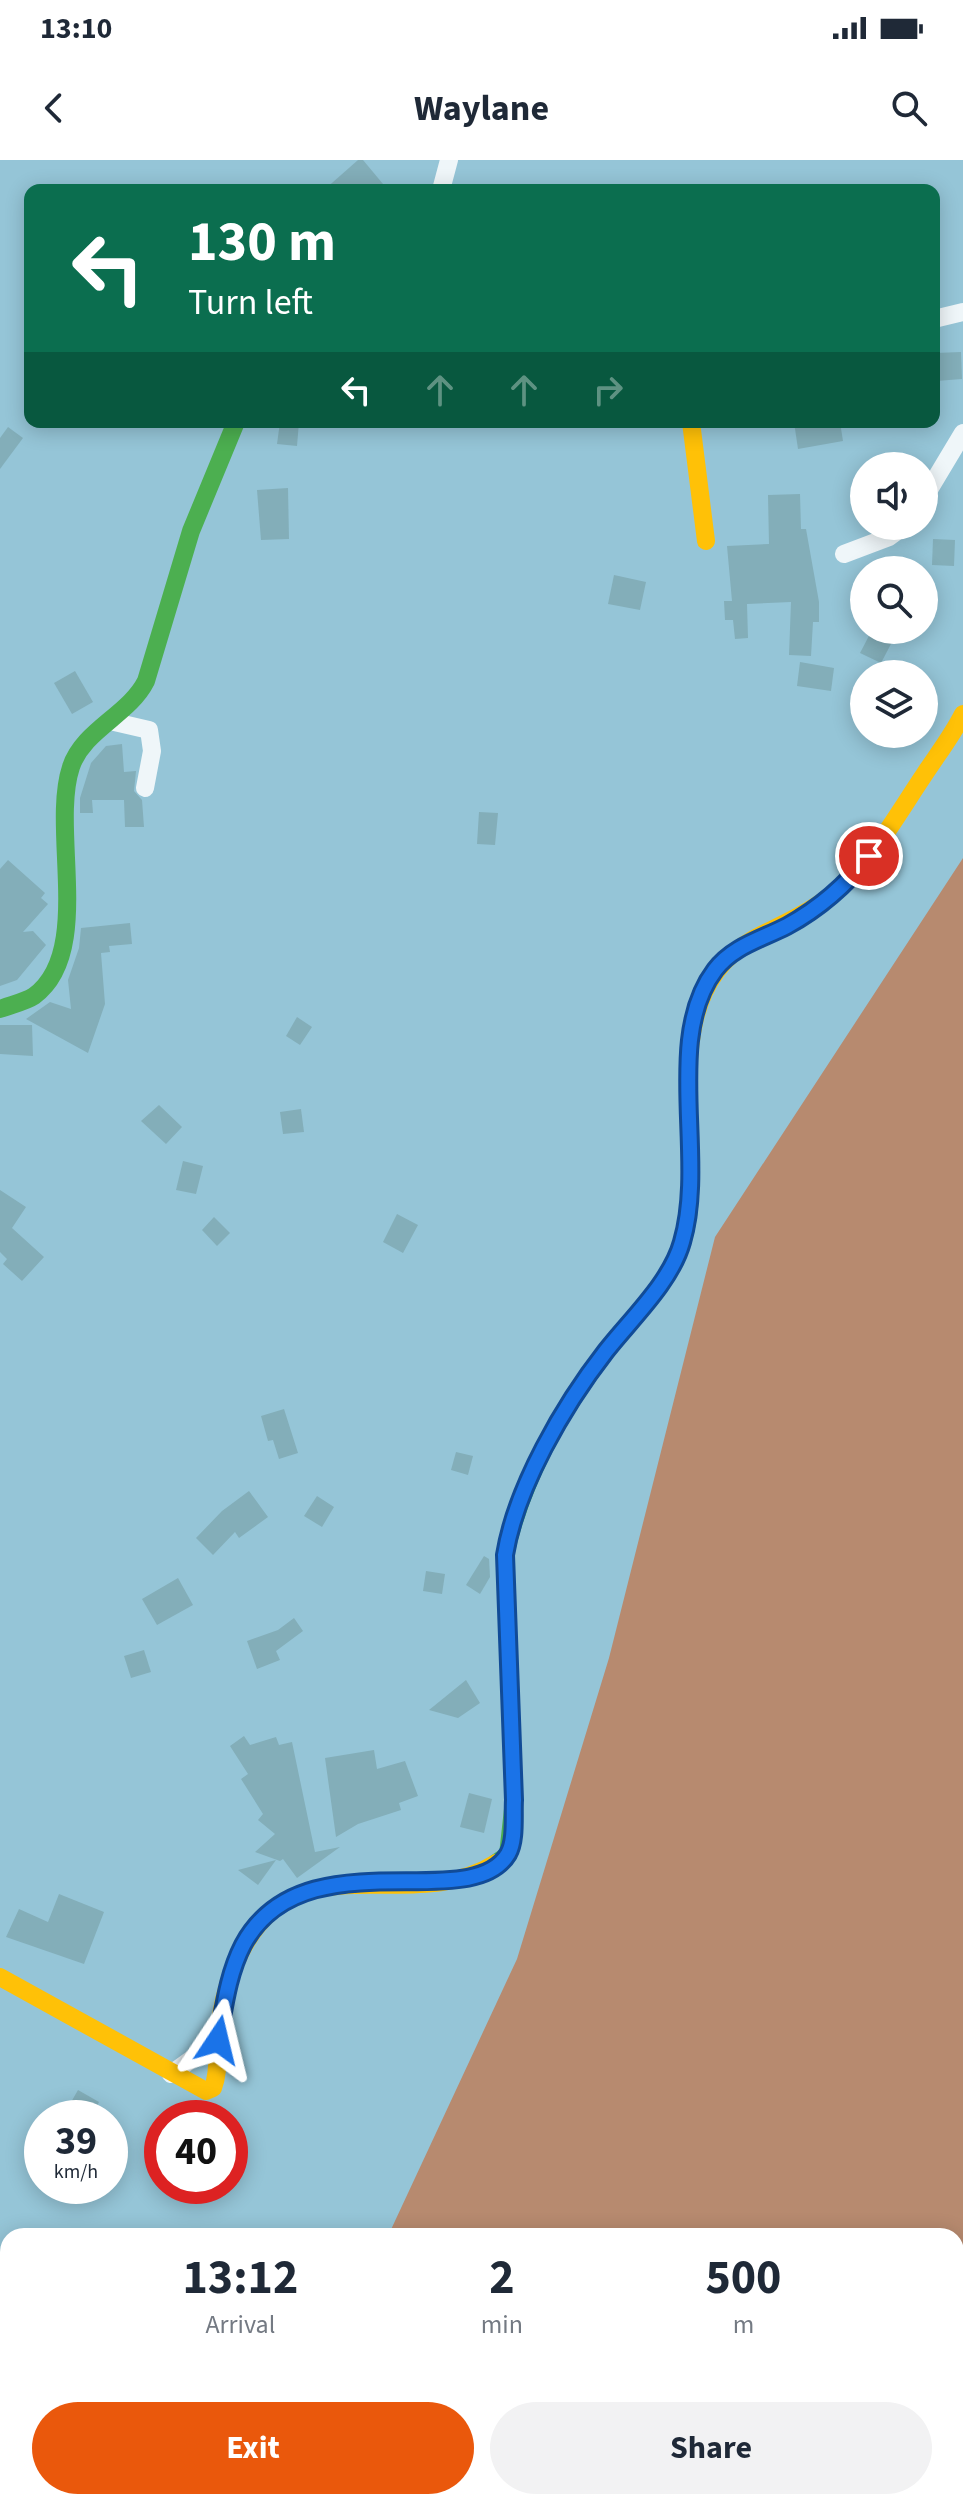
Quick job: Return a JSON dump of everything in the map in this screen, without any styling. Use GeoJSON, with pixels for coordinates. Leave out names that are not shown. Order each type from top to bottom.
{"type":"FeatureCollection","features":[{"type":"Feature","properties":{"kind":"street"},"geometry":{"type":"LineString","coordinates":[[443,184],[449,160]]}},
{"type":"Feature","properties":{"kind":"street"},"geometry":{"type":"LineString","coordinates":[[940,318],[963,312]]}},
{"type":"Feature","properties":{"kind":"street"},"geometry":{"type":"LineString","coordinates":[[0,1009],[23,1004],[38,995],[63,953],[66,932],[63,815],[67,782],[81,750],[142,689],[180,566],[234,428]]}},
{"type":"Feature","properties":{"kind":"street"},"geometry":{"type":"LineString","coordinates":[[692,428],[706,541]]}},
{"type":"Feature","properties":{"kind":"street"},"geometry":{"type":"LineString","coordinates":[[938,475],[963,433]]}},
{"type":"Feature","properties":{"kind":"street"},"geometry":{"type":"LineString","coordinates":[[844,554],[881,540]]}},
{"type":"Feature","properties":{"kind":"street"},"geometry":{"type":"LineString","coordinates":[[0,1977],[199,2090],[213,2088],[217,2078],[218,2040],[229,1981],[243,1944],[262,1919],[296,1895],[335,1884],[428,1882],[467,1877],[491,1869],[508,1855],[514,1800],[505,1555],[509,1529],[543,1454],[582,1382],[667,1272],[682,1243],[693,1144],[688,1063],[692,1015],[716,969],[748,942],[786,926],[823,902],[855,874],[963,714]]}},
{"type":"Feature","properties":{"kind":"street"},"geometry":{"type":"LineString","coordinates":[[110,721],[149,730],[152,751],[145,788]]}},
{"type":"Feature","properties":{"kind":"street"},"geometry":{"type":"LineString","coordinates":[[171,2074],[218,2040]]}},
{"type":"Feature","properties":{"kind":"shaded area"},"geometry":{"type":"Polygon","coordinates":[[[963,858],[963,2228],[392,2228],[517,1959],[609,1658],[715,1237],[963,858]]]}},
{"type":"Feature","properties":{"kind":"building"},"geometry":{"type":"Polygon","coordinates":[[[358,160],[363,160],[383,184],[331,184],[358,160]]]}},
{"type":"Feature","properties":{"kind":"building"},"geometry":{"type":"Polygon","coordinates":[[[961,352],[962,379],[940,381],[940,353],[961,352]]]}},
{"type":"Feature","properties":{"kind":"building"},"geometry":{"type":"Polygon","coordinates":[[[8,427],[23,438],[0,469],[0,438],[8,427]]]}},
{"type":"Feature","properties":{"kind":"building"},"geometry":{"type":"Polygon","coordinates":[[[279,428],[298,428],[297,446],[277,444],[279,428]]]}},
{"type":"Feature","properties":{"kind":"building"},"geometry":{"type":"Polygon","coordinates":[[[795,428],[841,428],[843,441],[798,449],[795,428]]]}},
{"type":"Feature","properties":{"kind":"building"},"geometry":{"type":"Polygon","coordinates":[[[288,488],[289,539],[261,540],[257,490],[288,488]]]}},
{"type":"Feature","properties":{"kind":"building"},"geometry":{"type":"Polygon","coordinates":[[[800,494],[801,529],[806,529],[819,602],[819,622],[813,622],[811,656],[789,655],[791,602],[747,604],[748,638],[735,639],[733,620],[725,620],[724,601],[732,601],[727,546],[769,544],[768,495],[800,494]]]}},
{"type":"Feature","properties":{"kind":"building"},"geometry":{"type":"Polygon","coordinates":[[[933,540],[955,540],[954,566],[938,565],[938,556],[932,556],[933,540]]]}},
{"type":"Feature","properties":{"kind":"building"},"geometry":{"type":"Polygon","coordinates":[[[614,575],[646,582],[640,610],[608,604],[614,575]]]}},
{"type":"Feature","properties":{"kind":"building"},"geometry":{"type":"Polygon","coordinates":[[[865,644],[891,644],[883,660],[860,653],[865,644]]]}},
{"type":"Feature","properties":{"kind":"building"},"geometry":{"type":"Polygon","coordinates":[[[800,662],[834,668],[831,691],[797,686],[800,662]]]}},
{"type":"Feature","properties":{"kind":"building"},"geometry":{"type":"Polygon","coordinates":[[[75,671],[93,702],[72,714],[54,683],[75,671]]]}},
{"type":"Feature","properties":{"kind":"building"},"geometry":{"type":"Polygon","coordinates":[[[122,744],[124,772],[136,771],[134,791],[142,800],[144,827],[125,827],[124,800],[92,800],[93,813],[80,813],[80,798],[91,763],[106,746],[122,744]]]}},
{"type":"Feature","properties":{"kind":"building"},"geometry":{"type":"Polygon","coordinates":[[[479,812],[498,813],[495,845],[477,844],[479,812]]]}},
{"type":"Feature","properties":{"kind":"building"},"geometry":{"type":"Polygon","coordinates":[[[8,860],[45,893],[41,898],[48,904],[23,932],[33,931],[46,945],[17,980],[0,986],[0,869],[8,860]]]}},
{"type":"Feature","properties":{"kind":"building"},"geometry":{"type":"Polygon","coordinates":[[[130,923],[132,944],[109,946],[110,952],[101,953],[105,1004],[88,1053],[26,1019],[50,1002],[71,1009],[68,980],[79,948],[81,928],[130,923]]]}},
{"type":"Feature","properties":{"kind":"building"},"geometry":{"type":"Polygon","coordinates":[[[297,1017],[312,1027],[300,1045],[286,1036],[297,1017]]]}},
{"type":"Feature","properties":{"kind":"building"},"geometry":{"type":"Polygon","coordinates":[[[0,1025],[32,1025],[33,1056],[0,1054],[0,1025]]]}},
{"type":"Feature","properties":{"kind":"building"},"geometry":{"type":"Polygon","coordinates":[[[159,1105],[182,1127],[166,1144],[141,1121],[159,1105]]]}},
{"type":"Feature","properties":{"kind":"building"},"geometry":{"type":"Polygon","coordinates":[[[301,1109],[304,1132],[283,1134],[280,1112],[301,1109]]]}},
{"type":"Feature","properties":{"kind":"building"},"geometry":{"type":"Polygon","coordinates":[[[183,1161],[203,1166],[196,1194],[176,1190],[183,1161]]]}},
{"type":"Feature","properties":{"kind":"building"},"geometry":{"type":"Polygon","coordinates":[[[0,1190],[26,1207],[12,1228],[44,1257],[22,1281],[3,1264],[7,1259],[0,1252],[0,1190]]]}},
{"type":"Feature","properties":{"kind":"building"},"geometry":{"type":"Polygon","coordinates":[[[397,1214],[418,1225],[403,1253],[383,1242],[397,1214]]]}},
{"type":"Feature","properties":{"kind":"building"},"geometry":{"type":"Polygon","coordinates":[[[214,1217],[230,1233],[217,1246],[202,1230],[214,1217]]]}},
{"type":"Feature","properties":{"kind":"building"},"geometry":{"type":"Polygon","coordinates":[[[284,1409],[298,1453],[279,1459],[273,1440],[268,1441],[261,1416],[284,1409]]]}},
{"type":"Feature","properties":{"kind":"building"},"geometry":{"type":"Polygon","coordinates":[[[456,1452],[473,1456],[468,1475],[451,1470],[456,1452]]]}},
{"type":"Feature","properties":{"kind":"building"},"geometry":{"type":"Polygon","coordinates":[[[249,1491],[268,1517],[239,1538],[235,1532],[213,1555],[196,1538],[222,1511],[249,1491]]]}},
{"type":"Feature","properties":{"kind":"building"},"geometry":{"type":"Polygon","coordinates":[[[317,1496],[334,1507],[322,1527],[304,1516],[317,1496]]]}},
{"type":"Feature","properties":{"kind":"building"},"geometry":{"type":"Polygon","coordinates":[[[484,1556],[489,1559],[490,1577],[480,1594],[466,1585],[484,1556]]]}},
{"type":"Feature","properties":{"kind":"building"},"geometry":{"type":"Polygon","coordinates":[[[426,1571],[445,1574],[442,1594],[423,1591],[426,1571]]]}},
{"type":"Feature","properties":{"kind":"building"},"geometry":{"type":"Polygon","coordinates":[[[178,1578],[193,1605],[157,1625],[142,1599],[178,1578]]]}},
{"type":"Feature","properties":{"kind":"building"},"geometry":{"type":"Polygon","coordinates":[[[294,1618],[303,1631],[276,1651],[280,1660],[257,1669],[247,1641],[278,1630],[294,1618]]]}},
{"type":"Feature","properties":{"kind":"building"},"geometry":{"type":"Polygon","coordinates":[[[144,1650],[151,1672],[131,1678],[124,1656],[144,1650]]]}},
{"type":"Feature","properties":{"kind":"building"},"geometry":{"type":"Polygon","coordinates":[[[466,1680],[480,1703],[458,1718],[429,1710],[466,1680]]]}},
{"type":"Feature","properties":{"kind":"building"},"geometry":{"type":"Polygon","coordinates":[[[244,1736],[250,1745],[276,1737],[279,1745],[292,1742],[315,1852],[340,1847],[297,1878],[283,1859],[280,1861],[255,1852],[275,1834],[258,1820],[263,1814],[241,1779],[248,1774],[230,1746],[244,1736]]]}},
{"type":"Feature","properties":{"kind":"building"},"geometry":{"type":"Polygon","coordinates":[[[374,1750],[377,1769],[405,1761],[418,1796],[399,1803],[401,1810],[358,1824],[336,1837],[325,1758],[374,1750]]]}},
{"type":"Feature","properties":{"kind":"building"},"geometry":{"type":"Polygon","coordinates":[[[469,1793],[492,1799],[484,1833],[460,1827],[469,1793]]]}},
{"type":"Feature","properties":{"kind":"building"},"geometry":{"type":"Polygon","coordinates":[[[276,1860],[258,1885],[238,1870],[276,1860]]]}},
{"type":"Feature","properties":{"kind":"building"},"geometry":{"type":"Polygon","coordinates":[[[59,1894],[104,1912],[84,1964],[6,1937],[19,1909],[48,1922],[59,1894]]]}},
{"type":"Feature","properties":{"kind":"building"},"geometry":{"type":"Polygon","coordinates":[[[78,2090],[96,2100],[72,2100],[78,2090]]]}},
{"type":"Feature","properties":{"kind":"traffic: fast"},"geometry":{"type":"LineString","coordinates":[[0,1009],[34,996],[52,976],[62,951],[67,921],[65,823],[71,767],[85,743],[129,704],[146,681],[191,531],[234,428]]}},
{"type":"Feature","properties":{"kind":"traffic: fast"},"geometry":{"type":"LineString","coordinates":[[496,1863],[508,1855],[514,1800],[505,1555],[512,1527],[532,1472],[559,1421],[590,1372],[663,1282],[677,1256],[689,1210],[689,1130]]}},
{"type":"Feature","properties":{"kind":"traffic: slow"},"geometry":{"type":"LineString","coordinates":[[692,428],[706,541]]}},
{"type":"Feature","properties":{"kind":"traffic: slow"},"geometry":{"type":"LineString","coordinates":[[689,1130],[688,1076],[694,1023],[701,999],[713,976],[729,956],[752,940],[816,906],[862,865],[963,714]]}},
{"type":"Feature","properties":{"kind":"traffic: slow"},"geometry":{"type":"LineString","coordinates":[[0,1977],[206,2091],[213,2088],[215,2082],[222,2012],[234,1967],[257,1926],[285,1901],[317,1889],[425,1884],[461,1878],[496,1863]]}},
{"type":"Feature","properties":{"kind":"route"},"geometry":{"type":"LineString","coordinates":[[218,2040],[229,1981],[243,1944],[262,1919],[296,1895],[315,1887],[335,1884],[428,1882],[467,1877],[491,1869],[508,1855],[514,1800],[505,1555],[509,1529],[543,1454],[582,1382],[667,1272],[682,1243],[693,1144],[688,1063],[692,1015],[716,969],[748,942],[786,926],[823,902],[855,874],[869,856]]}}]}
